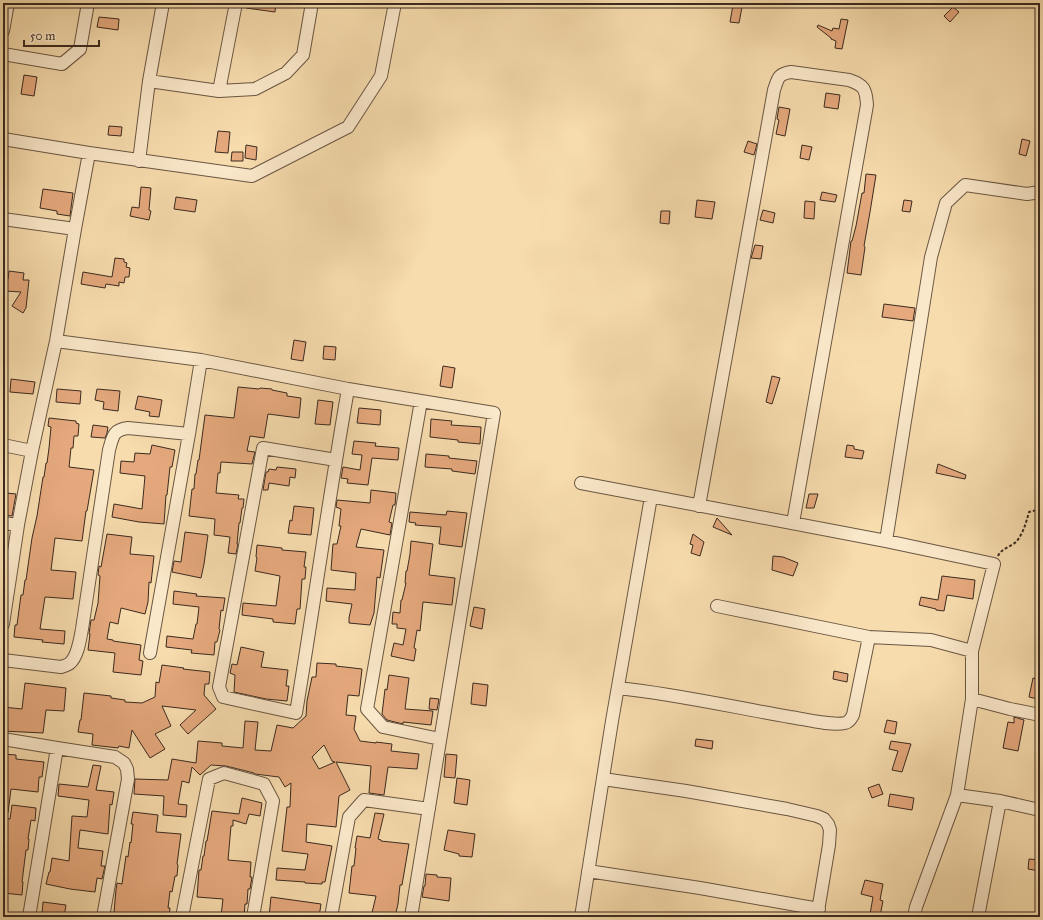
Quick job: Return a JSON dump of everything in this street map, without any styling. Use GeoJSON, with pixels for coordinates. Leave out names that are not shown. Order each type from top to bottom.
{"type":"FeatureCollection","features":[{"type":"Feature","properties":{"kind":"street"},"geometry":{"type":"LineString","coordinates":[[3,31],[8,3]]}},
{"type":"Feature","properties":{"kind":"street"},"geometry":{"type":"LineString","coordinates":[[3,54],[62,64],[80,49],[88,3]]}},
{"type":"Feature","properties":{"kind":"street"},"geometry":{"type":"LineString","coordinates":[[139,160],[149,81],[163,3]]}},
{"type":"Feature","properties":{"kind":"street"},"geometry":{"type":"LineString","coordinates":[[219,91],[236,3]]}},
{"type":"Feature","properties":{"kind":"street"},"geometry":{"type":"LineString","coordinates":[[149,81],[219,91],[254,89],[286,74],[303,55],[312,3]]}},
{"type":"Feature","properties":{"kind":"street"},"geometry":{"type":"LineString","coordinates":[[3,139],[88,153],[252,176],[348,128],[382,76],[395,3]]}},
{"type":"Feature","properties":{"kind":"street"},"geometry":{"type":"LineString","coordinates":[[700,506],[777,80],[783,73],[791,72],[849,80],[863,86],[866,93],[867,105],[835,278],[793,523]]}},
{"type":"Feature","properties":{"kind":"street"},"geometry":{"type":"LineString","coordinates":[[3,624],[18,525],[56,340],[88,153]]}},
{"type":"Feature","properties":{"kind":"street"},"geometry":{"type":"LineString","coordinates":[[886,541],[932,257],[946,204],[965,185],[1027,194],[1040,192]]}},
{"type":"Feature","properties":{"kind":"street"},"geometry":{"type":"LineString","coordinates":[[3,219],[75,229]]}},
{"type":"Feature","properties":{"kind":"street"},"geometry":{"type":"LineString","coordinates":[[56,340],[201,360],[348,389],[494,413],[411,917]]}},
{"type":"Feature","properties":{"kind":"street"},"geometry":{"type":"LineString","coordinates":[[150,653],[190,434],[201,360]]}},
{"type":"Feature","properties":{"kind":"street"},"geometry":{"type":"LineString","coordinates":[[336,460],[263,448],[219,687],[223,697],[296,713],[348,389]]}},
{"type":"Feature","properties":{"kind":"street"},"geometry":{"type":"LineString","coordinates":[[421,401],[367,709],[382,727],[440,739]]}},
{"type":"Feature","properties":{"kind":"street"},"geometry":{"type":"LineString","coordinates":[[3,660],[61,667],[70,664],[74,657],[79,646],[82,629],[109,450],[116,432],[121,429],[128,428],[190,434]]}},
{"type":"Feature","properties":{"kind":"street"},"geometry":{"type":"LineString","coordinates":[[3,445],[32,451]]}},
{"type":"Feature","properties":{"kind":"street"},"geometry":{"type":"LineString","coordinates":[[581,484],[886,541],[994,564],[972,651],[972,699],[957,795],[916,907],[914,917]]}},
{"type":"Feature","properties":{"kind":"street"},"geometry":{"type":"LineString","coordinates":[[581,917],[651,497]]}},
{"type":"Feature","properties":{"kind":"street"},"geometry":{"type":"LineString","coordinates":[[3,522],[18,525]]}},
{"type":"Feature","properties":{"kind":"street"},"geometry":{"type":"LineString","coordinates":[[717,606],[869,637],[931,640],[972,651]]}},
{"type":"Feature","properties":{"kind":"street"},"geometry":{"type":"LineString","coordinates":[[618,688],[670,695],[830,723],[845,723],[850,720],[853,715],[869,637]]}},
{"type":"Feature","properties":{"kind":"street"},"geometry":{"type":"LineString","coordinates":[[972,699],[1040,715]]}},
{"type":"Feature","properties":{"kind":"street"},"geometry":{"type":"LineString","coordinates":[[3,739],[115,757],[124,763],[127,769],[128,779],[103,917]]}},
{"type":"Feature","properties":{"kind":"street"},"geometry":{"type":"LineString","coordinates":[[29,917],[57,748]]}},
{"type":"Feature","properties":{"kind":"street"},"geometry":{"type":"LineString","coordinates":[[182,917],[209,779],[224,773],[264,784],[273,800],[253,917]]}},
{"type":"Feature","properties":{"kind":"street"},"geometry":{"type":"LineString","coordinates":[[588,871],[700,888],[818,913],[830,830],[824,819],[807,814],[686,790],[603,779]]}},
{"type":"Feature","properties":{"kind":"street"},"geometry":{"type":"LineString","coordinates":[[957,795],[1000,801],[1040,810]]}},
{"type":"Feature","properties":{"kind":"street"},"geometry":{"type":"LineString","coordinates":[[331,917],[349,817],[364,800],[429,809]]}},
{"type":"Feature","properties":{"kind":"street"},"geometry":{"type":"LineString","coordinates":[[978,917],[1000,801]]}},
{"type":"Feature","properties":{"kind":"path"},"geometry":{"type":"LineString","coordinates":[[994,564],[999,553],[1015,543],[1025,528],[1029,512],[1040,508]]}},
{"type":"Feature","properties":{"kind":"building"},"geometry":{"type":"Polygon","coordinates":[[[246,3],[276,3],[275,12],[246,8],[246,3]]]}},
{"type":"Feature","properties":{"kind":"building"},"geometry":{"type":"Polygon","coordinates":[[[733,5],[742,7],[739,23],[730,22],[733,5]]]}},
{"type":"Feature","properties":{"kind":"building"},"geometry":{"type":"Polygon","coordinates":[[[953,7],[959,12],[950,22],[944,16],[953,7]]]}},
{"type":"Feature","properties":{"kind":"building"},"geometry":{"type":"Polygon","coordinates":[[[99,17],[119,19],[118,30],[97,27],[99,17]]]}},
{"type":"Feature","properties":{"kind":"building"},"geometry":{"type":"Polygon","coordinates":[[[841,19],[848,20],[842,49],[835,48],[836,41],[831,39],[817,27],[818,25],[832,31],[833,28],[839,29],[841,19]]]}},
{"type":"Feature","properties":{"kind":"building"},"geometry":{"type":"Polygon","coordinates":[[[24,75],[37,77],[34,96],[21,94],[24,75]]]}},
{"type":"Feature","properties":{"kind":"building"},"geometry":{"type":"Polygon","coordinates":[[[826,93],[840,95],[838,109],[824,107],[826,93]]]}},
{"type":"Feature","properties":{"kind":"building"},"geometry":{"type":"Polygon","coordinates":[[[779,107],[790,109],[785,136],[776,134],[779,120],[777,119],[779,107]]]}},
{"type":"Feature","properties":{"kind":"building"},"geometry":{"type":"Polygon","coordinates":[[[109,126],[122,127],[121,136],[108,135],[109,126]]]}},
{"type":"Feature","properties":{"kind":"building"},"geometry":{"type":"Polygon","coordinates":[[[218,131],[230,132],[228,153],[215,152],[218,131]]]}},
{"type":"Feature","properties":{"kind":"building"},"geometry":{"type":"Polygon","coordinates":[[[1022,139],[1030,141],[1026,156],[1019,154],[1022,139]]]}},
{"type":"Feature","properties":{"kind":"building"},"geometry":{"type":"Polygon","coordinates":[[[748,141],[757,144],[754,155],[744,152],[748,141]]]}},
{"type":"Feature","properties":{"kind":"building"},"geometry":{"type":"Polygon","coordinates":[[[246,145],[257,147],[256,160],[245,158],[246,145]]]}},
{"type":"Feature","properties":{"kind":"building"},"geometry":{"type":"Polygon","coordinates":[[[802,145],[812,147],[809,160],[800,158],[802,145]]]}},
{"type":"Feature","properties":{"kind":"building"},"geometry":{"type":"Polygon","coordinates":[[[232,152],[243,152],[243,161],[231,161],[232,152]]]}},
{"type":"Feature","properties":{"kind":"building"},"geometry":{"type":"Polygon","coordinates":[[[866,174],[876,175],[864,246],[861,275],[847,273],[851,241],[856,226],[862,193],[864,193],[866,174]]]}},
{"type":"Feature","properties":{"kind":"building"},"geometry":{"type":"Polygon","coordinates":[[[141,187],[151,188],[149,210],[151,211],[149,220],[130,216],[132,207],[139,208],[141,187]]]}},
{"type":"Feature","properties":{"kind":"building"},"geometry":{"type":"Polygon","coordinates":[[[43,189],[73,193],[70,216],[57,214],[57,211],[40,208],[43,189]]]}},
{"type":"Feature","properties":{"kind":"building"},"geometry":{"type":"Polygon","coordinates":[[[822,192],[837,195],[835,202],[820,200],[822,192]]]}},
{"type":"Feature","properties":{"kind":"building"},"geometry":{"type":"Polygon","coordinates":[[[176,197],[197,200],[195,212],[174,209],[176,197]]]}},
{"type":"Feature","properties":{"kind":"building"},"geometry":{"type":"Polygon","coordinates":[[[697,200],[715,202],[712,219],[695,217],[697,200]]]}},
{"type":"Feature","properties":{"kind":"building"},"geometry":{"type":"Polygon","coordinates":[[[904,200],[912,201],[910,212],[902,211],[904,200]]]}},
{"type":"Feature","properties":{"kind":"building"},"geometry":{"type":"Polygon","coordinates":[[[805,201],[815,202],[814,219],[804,218],[805,201]]]}},
{"type":"Feature","properties":{"kind":"building"},"geometry":{"type":"Polygon","coordinates":[[[763,210],[775,213],[773,223],[760,220],[763,210]]]}},
{"type":"Feature","properties":{"kind":"building"},"geometry":{"type":"Polygon","coordinates":[[[661,211],[670,211],[669,224],[660,223],[661,211]]]}},
{"type":"Feature","properties":{"kind":"building"},"geometry":{"type":"Polygon","coordinates":[[[755,245],[763,246],[761,259],[751,258],[755,245]]]}},
{"type":"Feature","properties":{"kind":"building"},"geometry":{"type":"Polygon","coordinates":[[[115,258],[124,259],[124,262],[127,263],[126,267],[130,268],[129,277],[125,277],[124,283],[119,282],[119,286],[106,284],[105,288],[81,284],[83,272],[112,277],[115,258]]]}},
{"type":"Feature","properties":{"kind":"building"},"geometry":{"type":"Polygon","coordinates":[[[9,271],[24,273],[23,280],[29,280],[26,308],[23,313],[12,306],[21,292],[5,291],[5,279],[8,279],[9,271]]]}},
{"type":"Feature","properties":{"kind":"building"},"geometry":{"type":"Polygon","coordinates":[[[884,304],[915,308],[913,321],[882,317],[884,304]]]}},
{"type":"Feature","properties":{"kind":"building"},"geometry":{"type":"Polygon","coordinates":[[[294,340],[306,342],[303,361],[291,359],[294,340]]]}},
{"type":"Feature","properties":{"kind":"building"},"geometry":{"type":"Polygon","coordinates":[[[324,346],[336,347],[335,360],[323,359],[324,346]]]}},
{"type":"Feature","properties":{"kind":"building"},"geometry":{"type":"Polygon","coordinates":[[[443,366],[455,368],[452,388],[440,386],[443,366]]]}},
{"type":"Feature","properties":{"kind":"building"},"geometry":{"type":"Polygon","coordinates":[[[772,376],[780,378],[772,404],[766,402],[772,376]]]}},
{"type":"Feature","properties":{"kind":"building"},"geometry":{"type":"Polygon","coordinates":[[[11,379],[35,382],[33,394],[10,392],[11,379]]]}},
{"type":"Feature","properties":{"kind":"building"},"geometry":{"type":"Polygon","coordinates":[[[238,387],[272,389],[287,393],[287,396],[301,398],[299,418],[268,414],[264,438],[250,436],[247,451],[255,452],[252,464],[221,462],[220,473],[218,473],[216,493],[239,495],[238,499],[244,499],[239,523],[236,554],[228,553],[230,537],[214,535],[215,519],[189,516],[192,489],[194,489],[195,474],[199,460],[205,415],[234,418],[238,387]]]}},
{"type":"Feature","properties":{"kind":"building"},"geometry":{"type":"Polygon","coordinates":[[[57,389],[81,391],[80,404],[56,402],[57,389]]]}},
{"type":"Feature","properties":{"kind":"building"},"geometry":{"type":"Polygon","coordinates":[[[97,389],[120,391],[118,411],[103,409],[104,402],[95,400],[97,389]]]}},
{"type":"Feature","properties":{"kind":"building"},"geometry":{"type":"Polygon","coordinates":[[[138,396],[162,400],[159,417],[149,416],[150,412],[135,409],[138,396]]]}},
{"type":"Feature","properties":{"kind":"building"},"geometry":{"type":"Polygon","coordinates":[[[318,400],[333,402],[330,425],[315,424],[318,400]]]}},
{"type":"Feature","properties":{"kind":"building"},"geometry":{"type":"Polygon","coordinates":[[[359,408],[381,410],[380,425],[357,423],[359,408]]]}},
{"type":"Feature","properties":{"kind":"building"},"geometry":{"type":"Polygon","coordinates":[[[49,418],[76,421],[76,423],[79,424],[78,436],[74,436],[73,448],[71,448],[69,467],[94,470],[82,541],[55,538],[51,570],[76,572],[73,599],[45,597],[40,629],[65,631],[64,644],[14,637],[21,595],[23,595],[26,580],[43,477],[47,463],[51,427],[48,426],[49,418]]]}},
{"type":"Feature","properties":{"kind":"building"},"geometry":{"type":"Polygon","coordinates":[[[431,419],[452,421],[451,425],[481,427],[480,444],[430,437],[431,419]]]}},
{"type":"Feature","properties":{"kind":"building"},"geometry":{"type":"Polygon","coordinates":[[[93,425],[108,427],[105,438],[91,437],[93,425]]]}},
{"type":"Feature","properties":{"kind":"building"},"geometry":{"type":"Polygon","coordinates":[[[354,441],[376,443],[375,446],[399,448],[398,460],[372,458],[368,485],[347,483],[348,479],[341,478],[343,467],[360,470],[362,455],[352,454],[354,441]]]}},
{"type":"Feature","properties":{"kind":"building"},"geometry":{"type":"Polygon","coordinates":[[[152,445],[175,450],[172,467],[170,467],[164,524],[139,522],[112,517],[114,504],[142,509],[145,476],[120,473],[121,461],[134,462],[135,453],[150,454],[152,445]]]}},
{"type":"Feature","properties":{"kind":"building"},"geometry":{"type":"Polygon","coordinates":[[[847,445],[854,446],[854,449],[864,451],[862,459],[845,457],[847,445]]]}},
{"type":"Feature","properties":{"kind":"building"},"geometry":{"type":"Polygon","coordinates":[[[426,454],[477,461],[475,474],[452,471],[452,469],[425,467],[426,454]]]}},
{"type":"Feature","properties":{"kind":"building"},"geometry":{"type":"Polygon","coordinates":[[[938,464],[966,475],[965,479],[936,473],[938,464]]]}},
{"type":"Feature","properties":{"kind":"building"},"geometry":{"type":"Polygon","coordinates":[[[277,467],[296,469],[295,478],[290,477],[289,486],[269,483],[268,490],[263,490],[266,472],[268,472],[269,469],[276,470],[277,467]]]}},
{"type":"Feature","properties":{"kind":"building"},"geometry":{"type":"Polygon","coordinates":[[[371,490],[396,493],[395,505],[393,505],[389,522],[392,523],[390,535],[361,529],[356,547],[384,550],[380,578],[377,577],[374,613],[370,625],[349,623],[352,604],[326,601],[327,588],[355,590],[356,573],[331,570],[333,544],[337,544],[341,526],[339,526],[341,509],[336,507],[337,500],[370,503],[371,490]]]}},
{"type":"Feature","properties":{"kind":"building"},"geometry":{"type":"Polygon","coordinates":[[[6,493],[16,494],[12,516],[3,515],[6,493]]]}},
{"type":"Feature","properties":{"kind":"building"},"geometry":{"type":"Polygon","coordinates":[[[809,494],[818,494],[814,508],[806,508],[809,494]]]}},
{"type":"Feature","properties":{"kind":"building"},"geometry":{"type":"Polygon","coordinates":[[[294,506],[314,508],[311,535],[288,533],[290,520],[292,521],[294,506]]]}},
{"type":"Feature","properties":{"kind":"building"},"geometry":{"type":"Polygon","coordinates":[[[447,511],[467,513],[462,547],[439,544],[441,527],[415,525],[416,523],[409,522],[410,512],[446,515],[447,511]]]}},
{"type":"Feature","properties":{"kind":"building"},"geometry":{"type":"Polygon","coordinates":[[[717,518],[732,535],[713,527],[717,518]]]}},
{"type":"Feature","properties":{"kind":"building"},"geometry":{"type":"Polygon","coordinates":[[[185,532],[208,535],[201,578],[172,572],[174,561],[181,562],[185,532]]]}},
{"type":"Feature","properties":{"kind":"building"},"geometry":{"type":"Polygon","coordinates":[[[107,534],[132,537],[130,554],[154,556],[145,614],[121,608],[118,624],[110,622],[107,639],[141,645],[139,660],[143,661],[141,675],[113,672],[115,653],[88,650],[91,620],[94,620],[98,603],[100,576],[98,575],[99,566],[101,567],[107,534]]]}},
{"type":"Feature","properties":{"kind":"building"},"geometry":{"type":"Polygon","coordinates":[[[693,534],[704,542],[700,556],[691,553],[693,545],[690,544],[693,534]]]}},
{"type":"Feature","properties":{"kind":"building"},"geometry":{"type":"Polygon","coordinates":[[[411,541],[433,544],[429,575],[455,578],[452,605],[423,602],[420,631],[417,630],[414,648],[416,649],[414,661],[391,656],[394,643],[403,645],[406,629],[397,628],[397,624],[392,624],[393,612],[400,613],[401,600],[406,583],[406,571],[411,541]]]}},
{"type":"Feature","properties":{"kind":"building"},"geometry":{"type":"Polygon","coordinates":[[[257,545],[282,548],[282,550],[306,552],[304,567],[306,567],[305,579],[302,579],[300,609],[297,609],[295,624],[273,622],[273,619],[242,615],[243,603],[276,606],[280,576],[255,571],[257,545]]]}},
{"type":"Feature","properties":{"kind":"building"},"geometry":{"type":"Polygon","coordinates":[[[773,556],[783,557],[798,563],[793,576],[772,570],[773,556]]]}},
{"type":"Feature","properties":{"kind":"building"},"geometry":{"type":"Polygon","coordinates":[[[942,576],[975,580],[973,599],[947,595],[944,611],[919,605],[921,597],[938,600],[942,576]]]}},
{"type":"Feature","properties":{"kind":"building"},"geometry":{"type":"Polygon","coordinates":[[[174,591],[197,594],[196,596],[225,598],[223,611],[221,610],[220,630],[217,642],[215,642],[214,655],[191,653],[192,650],[166,647],[167,636],[193,639],[197,624],[199,607],[173,604],[174,591]]]}},
{"type":"Feature","properties":{"kind":"building"},"geometry":{"type":"Polygon","coordinates":[[[474,607],[485,609],[482,629],[470,626],[474,607]]]}},
{"type":"Feature","properties":{"kind":"building"},"geometry":{"type":"Polygon","coordinates":[[[241,647],[264,652],[261,667],[288,670],[286,686],[289,686],[287,701],[266,699],[234,692],[235,675],[230,673],[232,664],[237,665],[241,647]]]}},
{"type":"Feature","properties":{"kind":"building"},"geometry":{"type":"Polygon","coordinates":[[[317,663],[336,664],[336,666],[362,669],[359,696],[348,695],[346,715],[356,716],[354,729],[360,741],[392,744],[391,751],[419,754],[417,769],[388,767],[384,795],[369,793],[371,766],[336,762],[350,790],[339,796],[336,827],[307,824],[306,842],[332,846],[325,882],[322,882],[322,884],[276,880],[277,868],[305,870],[308,854],[282,851],[287,807],[290,807],[291,783],[285,787],[279,777],[255,774],[226,766],[211,765],[200,775],[192,767],[189,783],[182,781],[178,804],[187,805],[186,817],[163,815],[164,796],[134,794],[135,779],[168,780],[172,759],[196,763],[198,741],[222,743],[222,746],[243,748],[245,721],[258,722],[255,750],[271,751],[277,725],[293,728],[306,716],[307,701],[312,677],[316,677],[317,663]],[[324,745],[312,757],[319,769],[335,762],[332,761],[324,745]]]}},
{"type":"Feature","properties":{"kind":"building"},"geometry":{"type":"Polygon","coordinates":[[[162,665],[210,672],[209,684],[205,684],[204,695],[216,709],[188,734],[180,725],[196,710],[162,706],[171,726],[155,734],[165,749],[150,758],[132,730],[129,748],[92,745],[93,734],[78,732],[84,693],[111,696],[111,698],[125,700],[125,702],[142,703],[155,697],[156,682],[159,683],[162,665]]]}},
{"type":"Feature","properties":{"kind":"building"},"geometry":{"type":"Polygon","coordinates":[[[834,671],[848,674],[847,682],[833,679],[834,671]]]}},
{"type":"Feature","properties":{"kind":"building"},"geometry":{"type":"Polygon","coordinates":[[[389,675],[409,678],[405,709],[433,711],[431,725],[403,722],[403,724],[387,720],[382,714],[385,689],[387,690],[389,675]]]}},
{"type":"Feature","properties":{"kind":"building"},"geometry":{"type":"Polygon","coordinates":[[[1033,678],[1040,680],[1038,699],[1029,697],[1033,678]]]}},
{"type":"Feature","properties":{"kind":"building"},"geometry":{"type":"Polygon","coordinates":[[[25,683],[66,688],[64,711],[46,710],[43,733],[3,731],[3,707],[22,709],[25,683]]]}},
{"type":"Feature","properties":{"kind":"building"},"geometry":{"type":"Polygon","coordinates":[[[473,683],[488,685],[486,706],[471,704],[473,683]]]}},
{"type":"Feature","properties":{"kind":"building"},"geometry":{"type":"Polygon","coordinates":[[[430,698],[439,699],[437,710],[429,709],[430,698]]]}},
{"type":"Feature","properties":{"kind":"building"},"geometry":{"type":"Polygon","coordinates":[[[1014,717],[1024,720],[1018,751],[1003,748],[1008,722],[1014,723],[1014,717]]]}},
{"type":"Feature","properties":{"kind":"building"},"geometry":{"type":"Polygon","coordinates":[[[887,720],[897,722],[895,734],[884,732],[887,720]]]}},
{"type":"Feature","properties":{"kind":"building"},"geometry":{"type":"Polygon","coordinates":[[[696,739],[713,741],[712,749],[695,746],[696,739]]]}},
{"type":"Feature","properties":{"kind":"building"},"geometry":{"type":"Polygon","coordinates":[[[891,741],[911,744],[902,772],[892,770],[898,751],[889,749],[891,741]]]}},
{"type":"Feature","properties":{"kind":"building"},"geometry":{"type":"Polygon","coordinates":[[[3,754],[16,755],[16,759],[44,762],[42,777],[39,777],[38,792],[11,789],[8,813],[3,813],[3,754]]]}},
{"type":"Feature","properties":{"kind":"building"},"geometry":{"type":"Polygon","coordinates":[[[446,754],[457,755],[455,778],[444,777],[446,754]]]}},
{"type":"Feature","properties":{"kind":"building"},"geometry":{"type":"Polygon","coordinates":[[[93,765],[101,766],[96,790],[114,792],[112,805],[110,804],[108,834],[80,830],[78,848],[103,851],[101,866],[105,866],[102,879],[97,878],[95,892],[46,884],[52,858],[69,861],[72,816],[87,817],[89,800],[58,796],[59,784],[88,787],[93,765]]]}},
{"type":"Feature","properties":{"kind":"building"},"geometry":{"type":"Polygon","coordinates":[[[457,778],[470,780],[467,805],[454,803],[457,778]]]}},
{"type":"Feature","properties":{"kind":"building"},"geometry":{"type":"Polygon","coordinates":[[[879,784],[883,794],[872,798],[868,788],[879,784]]]}},
{"type":"Feature","properties":{"kind":"building"},"geometry":{"type":"Polygon","coordinates":[[[890,794],[914,798],[912,810],[888,806],[890,794]]]}},
{"type":"Feature","properties":{"kind":"building"},"geometry":{"type":"Polygon","coordinates":[[[242,798],[262,803],[260,816],[249,814],[246,824],[233,820],[233,826],[231,826],[228,860],[251,862],[250,877],[252,877],[250,889],[248,889],[244,917],[221,916],[223,899],[197,897],[199,870],[201,870],[212,811],[239,814],[242,798]]]}},
{"type":"Feature","properties":{"kind":"building"},"geometry":{"type":"Polygon","coordinates":[[[12,805],[36,808],[35,821],[31,820],[28,850],[26,850],[22,895],[3,893],[3,864],[7,831],[3,830],[3,818],[10,819],[12,805]]]}},
{"type":"Feature","properties":{"kind":"building"},"geometry":{"type":"Polygon","coordinates":[[[133,812],[158,815],[156,832],[181,834],[177,876],[175,876],[172,892],[170,891],[168,908],[170,908],[169,917],[115,917],[114,912],[117,883],[122,884],[126,856],[128,857],[130,842],[131,843],[133,824],[131,824],[133,812]]]}},
{"type":"Feature","properties":{"kind":"building"},"geometry":{"type":"Polygon","coordinates":[[[375,813],[384,814],[378,839],[381,841],[409,844],[395,917],[371,917],[376,896],[349,893],[357,836],[370,838],[375,813]]]}},
{"type":"Feature","properties":{"kind":"building"},"geometry":{"type":"Polygon","coordinates":[[[448,830],[475,834],[472,857],[459,856],[459,854],[444,850],[448,830]]]}},
{"type":"Feature","properties":{"kind":"building"},"geometry":{"type":"Polygon","coordinates":[[[1029,859],[1040,860],[1040,871],[1028,869],[1029,859]]]}},
{"type":"Feature","properties":{"kind":"building"},"geometry":{"type":"Polygon","coordinates":[[[426,874],[437,875],[437,877],[451,878],[449,901],[422,897],[426,874]]]}},
{"type":"Feature","properties":{"kind":"building"},"geometry":{"type":"Polygon","coordinates":[[[865,880],[883,884],[880,900],[883,901],[880,916],[870,914],[873,897],[861,894],[865,880]]]}},
{"type":"Feature","properties":{"kind":"building"},"geometry":{"type":"Polygon","coordinates":[[[271,897],[321,904],[319,917],[269,917],[271,897]]]}},
{"type":"Feature","properties":{"kind":"building"},"geometry":{"type":"Polygon","coordinates":[[[43,902],[66,905],[64,917],[42,914],[43,902]]]}}]}
